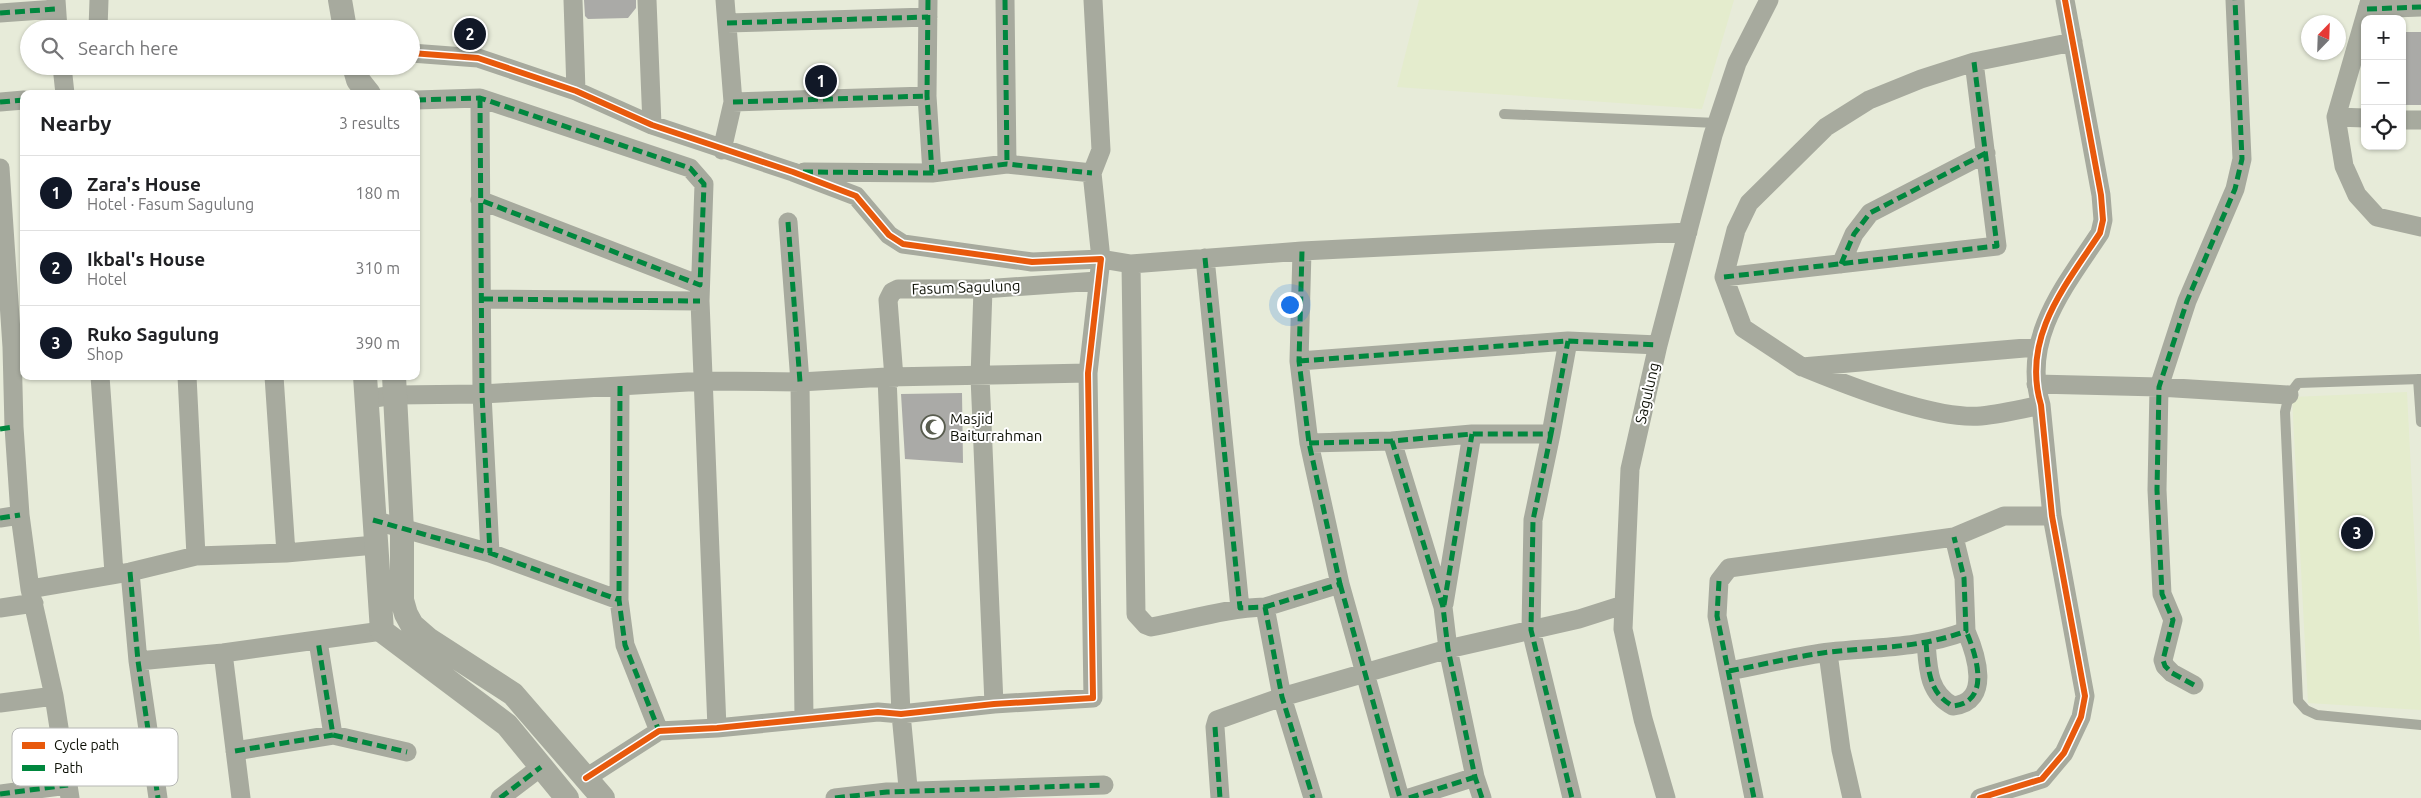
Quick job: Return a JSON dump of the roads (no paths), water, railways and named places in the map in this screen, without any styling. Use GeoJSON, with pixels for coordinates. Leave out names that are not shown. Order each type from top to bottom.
{"type":"FeatureCollection","features":[{"type":"Feature","properties":{"kind":"street"},"geometry":{"type":"LineString","coordinates":[[98,20],[99,0]]}},
{"type":"Feature","properties":{"kind":"street"},"geometry":{"type":"LineString","coordinates":[[340,0],[343,20]]}},
{"type":"Feature","properties":{"kind":"street"},"geometry":{"type":"LineString","coordinates":[[573,0],[576,91]]}},
{"type":"Feature","properties":{"kind":"street"},"geometry":{"type":"LineString","coordinates":[[647,0],[652,125]]}},
{"type":"Feature","properties":{"kind":"street"},"geometry":{"type":"LineString","coordinates":[[722,150],[733,102],[725,0]]}},
{"type":"Feature","properties":{"kind":"street"},"geometry":{"type":"LineString","coordinates":[[1004,0],[1007,164]]}},
{"type":"Feature","properties":{"kind":"street"},"geometry":{"type":"LineString","coordinates":[[586,778],[658,731],[717,728],[878,712],[901,714],[994,704],[1093,698],[1088,373],[1101,259],[1092,173],[1101,150],[1093,0]]}},
{"type":"Feature","properties":{"kind":"street","name":"Sagulung"},"geometry":{"type":"LineString","coordinates":[[1666,798],[1643,720],[1623,629],[1630,469],[1658,345],[1717,123],[1737,64],[1769,0]]}},
{"type":"Feature","properties":{"kind":"street"},"geometry":{"type":"LineString","coordinates":[[1980,798],[2042,779],[2064,754],[2081,717],[2085,696],[2052,516],[2041,405],[2036,384],[2037,347],[2052,306],[2100,233],[2103,220],[2101,195],[2065,0]]}},
{"type":"Feature","properties":{"kind":"street"},"geometry":{"type":"LineString","coordinates":[[2194,685],[2172,673],[2165,666],[2163,660],[2173,620],[2162,594],[2156,490],[2159,387],[2187,301],[2236,189],[2242,159],[2235,0]]}},
{"type":"Feature","properties":{"kind":"street"},"geometry":{"type":"LineString","coordinates":[[0,13],[56,4],[57,20]]}},
{"type":"Feature","properties":{"kind":"street"},"geometry":{"type":"LineString","coordinates":[[2421,7],[2369,4],[2336,117],[2344,166],[2357,195],[2377,217],[2421,227]]}},
{"type":"Feature","properties":{"kind":"street"},"geometry":{"type":"LineString","coordinates":[[727,23],[928,9],[927,96],[932,173]]}},
{"type":"Feature","properties":{"kind":"street"},"geometry":{"type":"LineString","coordinates":[[2041,405],[1980,416],[1940,413],[1852,387],[1802,367],[1743,328],[1724,277],[1736,230],[1749,203],[1826,127],[1869,100],[1921,79],[1974,62],[2073,42]]}},
{"type":"Feature","properties":{"kind":"street"},"geometry":{"type":"LineString","coordinates":[[420,55],[478,58],[576,91],[652,125],[722,150],[793,172],[856,196],[889,235],[903,244],[1032,262],[1101,259],[1131,264],[1302,251],[1688,232]]}},
{"type":"Feature","properties":{"kind":"street"},"geometry":{"type":"LineString","coordinates":[[1724,277],[1997,246],[1974,62]]}},
{"type":"Feature","properties":{"kind":"street"},"geometry":{"type":"LineString","coordinates":[[63,75],[65,90]]}},
{"type":"Feature","properties":{"kind":"street"},"geometry":{"type":"LineString","coordinates":[[733,102],[927,96]]}},
{"type":"Feature","properties":{"kind":"street"},"geometry":{"type":"LineString","coordinates":[[480,98],[480,200],[483,299],[482,394],[490,552]]}},
{"type":"Feature","properties":{"kind":"street"},"geometry":{"type":"LineString","coordinates":[[420,100],[480,98],[690,168],[704,184],[700,293],[705,381],[717,728]]}},
{"type":"Feature","properties":{"kind":"street"},"geometry":{"type":"LineString","coordinates":[[0,102],[20,100]]}},
{"type":"Feature","properties":{"kind":"street"},"geometry":{"type":"LineString","coordinates":[[2336,117],[2361,118]]}},
{"type":"Feature","properties":{"kind":"street"},"geometry":{"type":"LineString","coordinates":[[2406,120],[2421,120]]}},
{"type":"Feature","properties":{"kind":"street"},"geometry":{"type":"LineString","coordinates":[[1840,264],[1854,234],[1870,213],[1986,153]]}},
{"type":"Feature","properties":{"kind":"street"},"geometry":{"type":"LineString","coordinates":[[793,172],[932,173],[1007,164],[1092,173]]}},
{"type":"Feature","properties":{"kind":"street"},"geometry":{"type":"LineString","coordinates":[[0,168],[12,347],[7,428],[32,596],[54,696],[59,728]]}},
{"type":"Feature","properties":{"kind":"street"},"geometry":{"type":"LineString","coordinates":[[480,200],[700,293]]}},
{"type":"Feature","properties":{"kind":"street"},"geometry":{"type":"LineString","coordinates":[[788,222],[800,382],[804,719]]}},
{"type":"Feature","properties":{"kind":"street"},"geometry":{"type":"LineString","coordinates":[[1302,251],[1299,360],[1309,442],[1340,584],[1367,674],[1400,798]]}},
{"type":"Feature","properties":{"kind":"street"},"geometry":{"type":"LineString","coordinates":[[1205,258],[1240,608]]}},
{"type":"Feature","properties":{"kind":"street"},"geometry":{"type":"LineString","coordinates":[[1131,264],[1136,614],[1146,625],[1151,626],[1227,613],[1240,608],[1265,607],[1340,584]]}},
{"type":"Feature","properties":{"kind":"street","name":"Fasum Sagulung"},"geometry":{"type":"LineString","coordinates":[[890,378],[888,300],[892,292],[898,289],[983,289],[1097,281]]}},
{"type":"Feature","properties":{"kind":"street"},"geometry":{"type":"LineString","coordinates":[[983,289],[980,377],[994,704]]}},
{"type":"Feature","properties":{"kind":"street"},"geometry":{"type":"LineString","coordinates":[[483,299],[700,293]]}},
{"type":"Feature","properties":{"kind":"street"},"geometry":{"type":"LineString","coordinates":[[1299,360],[1568,341],[1658,345]]}},
{"type":"Feature","properties":{"kind":"street"},"geometry":{"type":"LineString","coordinates":[[1568,341],[1533,520],[1531,630],[1572,798]]}},
{"type":"Feature","properties":{"kind":"street"},"geometry":{"type":"LineString","coordinates":[[1802,367],[2037,347]]}},
{"type":"Feature","properties":{"kind":"street"},"geometry":{"type":"LineString","coordinates":[[382,631],[373,520],[366,388],[395,386],[482,394],[705,381],[800,382],[1088,373]]}},
{"type":"Feature","properties":{"kind":"street"},"geometry":{"type":"LineString","coordinates":[[890,378],[901,714],[909,795]]}},
{"type":"Feature","properties":{"kind":"street"},"geometry":{"type":"LineString","coordinates":[[100,380],[122,572],[148,728]]}},
{"type":"Feature","properties":{"kind":"street"},"geometry":{"type":"LineString","coordinates":[[188,380],[196,556]]}},
{"type":"Feature","properties":{"kind":"street"},"geometry":{"type":"LineString","coordinates":[[274,380],[286,553]]}},
{"type":"Feature","properties":{"kind":"street"},"geometry":{"type":"LineString","coordinates":[[2036,384],[2159,387],[2289,395]]}},
{"type":"Feature","properties":{"kind":"street"},"geometry":{"type":"LineString","coordinates":[[395,386],[402,530],[402,600],[406,614],[412,625],[428,639],[513,694],[603,798]]}},
{"type":"Feature","properties":{"kind":"street"},"geometry":{"type":"LineString","coordinates":[[620,386],[619,600],[626,645],[658,731]]}},
{"type":"Feature","properties":{"kind":"street"},"geometry":{"type":"LineString","coordinates":[[1309,442],[1392,441],[1472,434],[1551,434]]}},
{"type":"Feature","properties":{"kind":"street"},"geometry":{"type":"LineString","coordinates":[[1443,607],[1472,434]]}},
{"type":"Feature","properties":{"kind":"street"},"geometry":{"type":"LineString","coordinates":[[1392,441],[1443,607],[1448,650],[1475,777],[1482,798]]}},
{"type":"Feature","properties":{"kind":"street"},"geometry":{"type":"LineString","coordinates":[[0,518],[20,515]]}},
{"type":"Feature","properties":{"kind":"street"},"geometry":{"type":"LineString","coordinates":[[1754,798],[1717,616],[1718,581],[1729,568],[1954,538],[2004,516],[2052,516]]}},
{"type":"Feature","properties":{"kind":"street"},"geometry":{"type":"LineString","coordinates":[[373,520],[402,530],[490,552],[619,600]]}},
{"type":"Feature","properties":{"kind":"street"},"geometry":{"type":"LineString","coordinates":[[1926,642],[1930,682],[1937,694],[1953,706],[1966,703],[1972,697],[1978,680],[1979,666],[1976,653],[1966,630],[1964,578],[1954,538]]}},
{"type":"Feature","properties":{"kind":"street"},"geometry":{"type":"LineString","coordinates":[[0,608],[32,596],[122,572],[196,556],[286,553],[375,545]]}},
{"type":"Feature","properties":{"kind":"street"},"geometry":{"type":"LineString","coordinates":[[377,571],[402,569]]}},
{"type":"Feature","properties":{"kind":"street"},"geometry":{"type":"LineString","coordinates":[[1220,798],[1215,723],[1217,720],[1282,697],[1448,650],[1579,619],[1623,605]]}},
{"type":"Feature","properties":{"kind":"street"},"geometry":{"type":"LineString","coordinates":[[1265,607],[1282,697],[1313,798]]}},
{"type":"Feature","properties":{"kind":"street"},"geometry":{"type":"LineString","coordinates":[[1728,671],[1828,652],[1907,646],[1946,639],[1966,630]]}},
{"type":"Feature","properties":{"kind":"street"},"geometry":{"type":"LineString","coordinates":[[138,661],[223,653],[382,631],[507,725],[567,798]]}},
{"type":"Feature","properties":{"kind":"street"},"geometry":{"type":"LineString","coordinates":[[318,641],[333,735]]}},
{"type":"Feature","properties":{"kind":"street"},"geometry":{"type":"LineString","coordinates":[[1828,652],[1841,750],[1852,798]]}},
{"type":"Feature","properties":{"kind":"street"},"geometry":{"type":"LineString","coordinates":[[223,653],[241,798]]}},
{"type":"Feature","properties":{"kind":"street"},"geometry":{"type":"LineString","coordinates":[[0,703],[54,696]]}},
{"type":"Feature","properties":{"kind":"street"},"geometry":{"type":"LineString","coordinates":[[235,751],[333,735],[407,752]]}},
{"type":"Feature","properties":{"kind":"street"},"geometry":{"type":"LineString","coordinates":[[500,798],[542,767]]}},
{"type":"Feature","properties":{"kind":"street"},"geometry":{"type":"LineString","coordinates":[[1409,798],[1475,777]]}},
{"type":"Feature","properties":{"kind":"street"},"geometry":{"type":"LineString","coordinates":[[835,798],[1104,785]]}},
{"type":"Feature","properties":{"kind":"street"},"geometry":{"type":"LineString","coordinates":[[0,794],[69,792]]}},
{"type":"Feature","properties":{"kind":"lane"},"geometry":{"type":"LineString","coordinates":[[1504,114],[1717,123]]}},
{"type":"Feature","properties":{"kind":"lane"},"geometry":{"type":"LineString","coordinates":[[2421,422],[2420,379],[2298,383],[2289,395],[2285,412],[2298,701],[2306,710],[2316,715],[2421,725]]}},
{"type":"Feature","properties":{"kind":"place","name":"Ikbal's House"},"geometry":{"type":"Point","coordinates":[470,34]}},
{"type":"Feature","properties":{"kind":"place","name":"Zara's House"},"geometry":{"type":"Point","coordinates":[821,81]}},
{"type":"Feature","properties":{"kind":"place","name":"Masjid Baiturrahman"},"geometry":{"type":"Point","coordinates":[933,427]}},
{"type":"Feature","properties":{"kind":"place","name":"Ruko Sagulung"},"geometry":{"type":"Point","coordinates":[2357,533]}}]}
